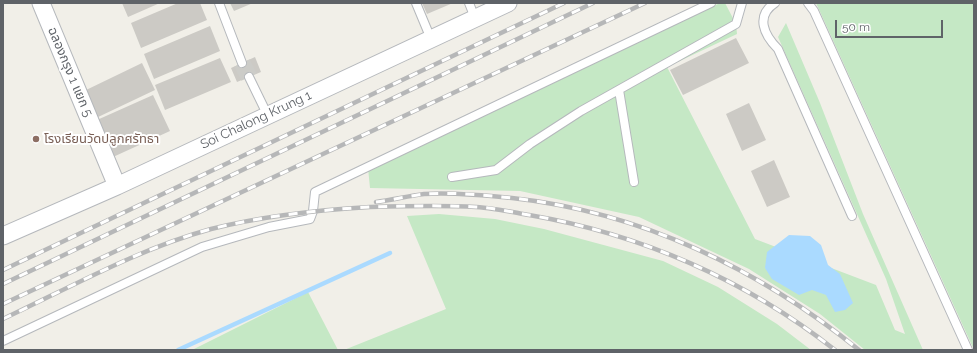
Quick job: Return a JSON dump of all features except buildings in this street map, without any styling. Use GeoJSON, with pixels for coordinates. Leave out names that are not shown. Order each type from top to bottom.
{"type":"FeatureCollection","features":[{"type":"Feature","properties":{"kind":"street","name":"ฉลองกรุง 1 แยก 5"},"geometry":{"type":"LineString","coordinates":[[41,3],[117,186]]}},
{"type":"Feature","properties":{"kind":"street","name":"Soi Chalong Krung 1"},"geometry":{"type":"LineString","coordinates":[[3,236],[117,186],[267,114],[431,39],[472,11],[508,3]]}},
{"type":"Feature","properties":{"kind":"lane"},"geometry":{"type":"LineString","coordinates":[[219,3],[242,63]]}},
{"type":"Feature","properties":{"kind":"lane"},"geometry":{"type":"LineString","coordinates":[[416,3],[431,39]]}},
{"type":"Feature","properties":{"kind":"lane"},"geometry":{"type":"LineString","coordinates":[[3,341],[202,247],[269,227],[310,219],[313,211],[314,192],[711,3]]}},
{"type":"Feature","properties":{"kind":"lane"},"geometry":{"type":"LineString","coordinates":[[452,177],[496,170],[530,144],[581,111],[736,24],[742,3]]}},
{"type":"Feature","properties":{"kind":"lane"},"geometry":{"type":"LineString","coordinates":[[775,3],[766,11],[762,22],[763,28],[770,41],[778,49],[852,216]]}},
{"type":"Feature","properties":{"kind":"lane"},"geometry":{"type":"LineString","coordinates":[[808,3],[814,11],[968,350]]}},
{"type":"Feature","properties":{"kind":"lane"},"geometry":{"type":"LineString","coordinates":[[249,77],[267,114]]}},
{"type":"Feature","properties":{"kind":"lane"},"geometry":{"type":"LineString","coordinates":[[619,90],[634,182]]}},
{"type":"Feature","properties":{"kind":"green space"},"geometry":{"type":"Polygon","coordinates":[[[720,3],[725,3],[736,24],[737,34],[667,67],[755,239],[876,285],[895,330],[905,334],[886,279],[778,37],[786,23],[820,103],[863,214],[923,350],[865,350],[820,314],[749,269],[639,217],[520,191],[370,188],[368,168],[720,3]]]}},
{"type":"Feature","properties":{"kind":"green space"},"geometry":{"type":"Polygon","coordinates":[[[816,3],[974,3],[974,350],[816,3]]]}},
{"type":"Feature","properties":{"kind":"green space"},"geometry":{"type":"Polygon","coordinates":[[[439,214],[495,219],[544,229],[663,261],[718,287],[777,324],[811,350],[344,350],[446,309],[407,216],[439,214]]]}},
{"type":"Feature","properties":{"kind":"green space"},"geometry":{"type":"Polygon","coordinates":[[[308,292],[338,350],[192,350],[308,292]]]}},
{"type":"Feature","properties":{"kind":"water"},"geometry":{"type":"Polygon","coordinates":[[[789,235],[810,236],[821,245],[828,265],[840,274],[853,303],[845,310],[835,312],[826,295],[812,290],[799,295],[772,279],[765,268],[767,252],[789,235]]]}},
{"type":"Feature","properties":{"kind":"waterway"},"geometry":{"type":"LineString","coordinates":[[178,350],[390,253]]}},
{"type":"Feature","properties":{"kind":"tunnel"},"geometry":{"type":"LineString","coordinates":[[242,63],[249,77]]}},
{"type":"Feature","properties":{"kind":"railway"},"geometry":{"type":"LineString","coordinates":[[3,270],[564,3]]}},
{"type":"Feature","properties":{"kind":"railway"},"geometry":{"type":"LineString","coordinates":[[3,284],[593,3]]}},
{"type":"Feature","properties":{"kind":"railway"},"geometry":{"type":"LineString","coordinates":[[3,304],[645,3]]}},
{"type":"Feature","properties":{"kind":"railway"},"geometry":{"type":"LineString","coordinates":[[376,202],[424,194],[468,194],[512,198],[560,205],[607,216],[652,231],[696,249],[739,270],[781,294],[821,321],[859,350]]}},
{"type":"Feature","properties":{"kind":"railway"},"geometry":{"type":"LineString","coordinates":[[3,319],[79,282],[157,247],[184,237],[231,224],[290,214],[330,210],[370,207],[463,206],[496,209],[571,223],[612,234],[691,263],[765,302],[801,325],[835,350]]}},
{"type":"Feature","properties":{"kind":"place","name":"โรงเรียนวัดปลูกศรัทธา"},"geometry":{"type":"Point","coordinates":[36,139]}}]}
